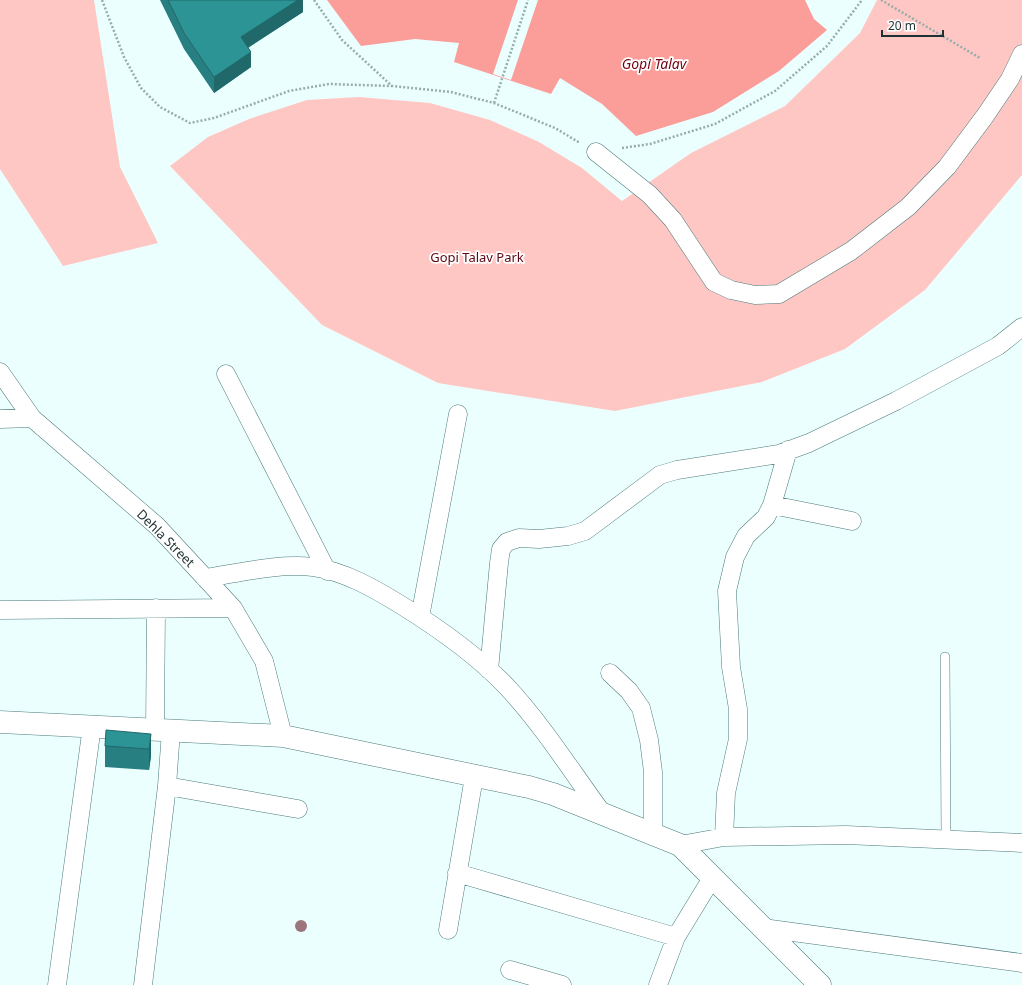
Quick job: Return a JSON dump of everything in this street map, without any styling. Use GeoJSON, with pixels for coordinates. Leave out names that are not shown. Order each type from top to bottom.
{"type":"FeatureCollection","features":[{"type":"Feature","properties":{"kind":"street"},"geometry":{"type":"LineString","coordinates":[[596,152],[650,195],[673,220],[714,282],[731,290],[754,295],[779,294],[850,251],[908,207],[947,167],[985,116],[1010,79],[1022,54]]}},
{"type":"Feature","properties":{"kind":"street"},"geometry":{"type":"LineString","coordinates":[[489,670],[499,563],[501,550],[507,542],[519,538],[539,539],[568,536],[585,531],[660,475],[677,470],[779,454],[809,442],[896,401],[998,346],[1022,327]]}},
{"type":"Feature","properties":{"kind":"street","name":"Dehla Street"},"geometry":{"type":"LineString","coordinates":[[0,372],[32,418],[157,526],[233,608],[264,661],[283,736]]}},
{"type":"Feature","properties":{"kind":"street"},"geometry":{"type":"LineString","coordinates":[[226,374],[327,571]]}},
{"type":"Feature","properties":{"kind":"street"},"geometry":{"type":"LineString","coordinates":[[420,617],[458,414]]}},
{"type":"Feature","properties":{"kind":"street"},"geometry":{"type":"LineString","coordinates":[[0,419],[32,418]]}},
{"type":"Feature","properties":{"kind":"street"},"geometry":{"type":"LineString","coordinates":[[724,837],[726,792],[738,739],[738,709],[731,667],[727,591],[735,557],[746,536],[766,517],[772,505],[788,450]]}},
{"type":"Feature","properties":{"kind":"street"},"geometry":{"type":"LineString","coordinates":[[772,505],[852,521]]}},
{"type":"Feature","properties":{"kind":"street"},"geometry":{"type":"LineString","coordinates":[[205,578],[285,567],[313,567],[342,575],[376,590],[443,632],[489,670],[508,688],[536,722],[603,814]]}},
{"type":"Feature","properties":{"kind":"street"},"geometry":{"type":"LineString","coordinates":[[143,985],[167,786],[156,608]]}},
{"type":"Feature","properties":{"kind":"street"},"geometry":{"type":"LineString","coordinates":[[0,610],[233,608]]}},
{"type":"Feature","properties":{"kind":"street"},"geometry":{"type":"LineString","coordinates":[[610,673],[629,691],[641,708],[649,740],[653,772],[653,834]]}},
{"type":"Feature","properties":{"kind":"street"},"geometry":{"type":"LineString","coordinates":[[0,722],[283,736],[474,777],[529,787],[553,794],[680,845],[820,985]]}},
{"type":"Feature","properties":{"kind":"street"},"geometry":{"type":"LineString","coordinates":[[56,985],[92,726]]}},
{"type":"Feature","properties":{"kind":"street"},"geometry":{"type":"LineString","coordinates":[[448,930],[474,777]]}},
{"type":"Feature","properties":{"kind":"street"},"geometry":{"type":"LineString","coordinates":[[167,786],[298,809]]}},
{"type":"Feature","properties":{"kind":"street"},"geometry":{"type":"LineString","coordinates":[[680,845],[724,837],[846,835],[1022,843]]}},
{"type":"Feature","properties":{"kind":"street"},"geometry":{"type":"LineString","coordinates":[[458,874],[676,937]]}},
{"type":"Feature","properties":{"kind":"street"},"geometry":{"type":"LineString","coordinates":[[658,985],[676,937],[712,878]]}},
{"type":"Feature","properties":{"kind":"street"},"geometry":{"type":"LineString","coordinates":[[763,928],[1022,963]]}},
{"type":"Feature","properties":{"kind":"street"},"geometry":{"type":"LineString","coordinates":[[510,970],[562,985]]}},
{"type":"Feature","properties":{"kind":"lane"},"geometry":{"type":"LineString","coordinates":[[945,657],[946,839]]}},
{"type":"Feature","properties":{"kind":"path"},"geometry":{"type":"LineString","coordinates":[[102,0],[124,57],[141,88],[160,107],[190,123],[214,118],[289,91],[329,84],[392,86],[451,92],[494,103],[555,128],[596,152],[650,144],[715,124],[775,91],[826,46],[862,0]]}},
{"type":"Feature","properties":{"kind":"path"},"geometry":{"type":"LineString","coordinates":[[314,0],[342,40],[392,86]]}},
{"type":"Feature","properties":{"kind":"path"},"geometry":{"type":"LineString","coordinates":[[494,103],[528,0]]}},
{"type":"Feature","properties":{"kind":"path"},"geometry":{"type":"LineString","coordinates":[[881,0],[980,58]]}},
{"type":"Feature","properties":{"kind":"green space"},"geometry":{"type":"Polygon","coordinates":[[[0,0],[94,0],[120,167],[158,243],[63,266],[0,169],[0,0]]]}},
{"type":"Feature","properties":{"kind":"green space","name":"Gopi Talav Park"},"geometry":{"type":"Polygon","coordinates":[[[877,0],[1022,0],[1022,175],[925,290],[845,349],[762,382],[615,411],[438,383],[322,325],[170,166],[208,137],[249,119],[307,100],[359,97],[430,103],[490,120],[539,142],[582,168],[622,201],[691,153],[785,106],[860,33],[877,0]]]}},
{"type":"Feature","properties":{"kind":"water","name":"Gopi Talav"},"geometry":{"type":"Polygon","coordinates":[[[327,0],[805,0],[814,19],[827,30],[779,71],[713,112],[636,136],[602,104],[560,78],[551,94],[454,62],[459,43],[415,39],[361,46],[327,0]]]}},
{"type":"Feature","properties":{"kind":"pier"},"geometry":{"type":"Polygon","coordinates":[[[518,0],[538,0],[511,80],[493,74],[518,0]]]}},
{"type":"Feature","properties":{"kind":"building"},"geometry":{"type":"Polygon","coordinates":[[[168,0],[298,0],[241,37],[251,52],[214,77],[184,33],[168,0]]]}},
{"type":"Feature","properties":{"kind":"building"},"geometry":{"type":"Polygon","coordinates":[[[106,730],[151,734],[149,749],[105,746],[106,730]]]}}]}
